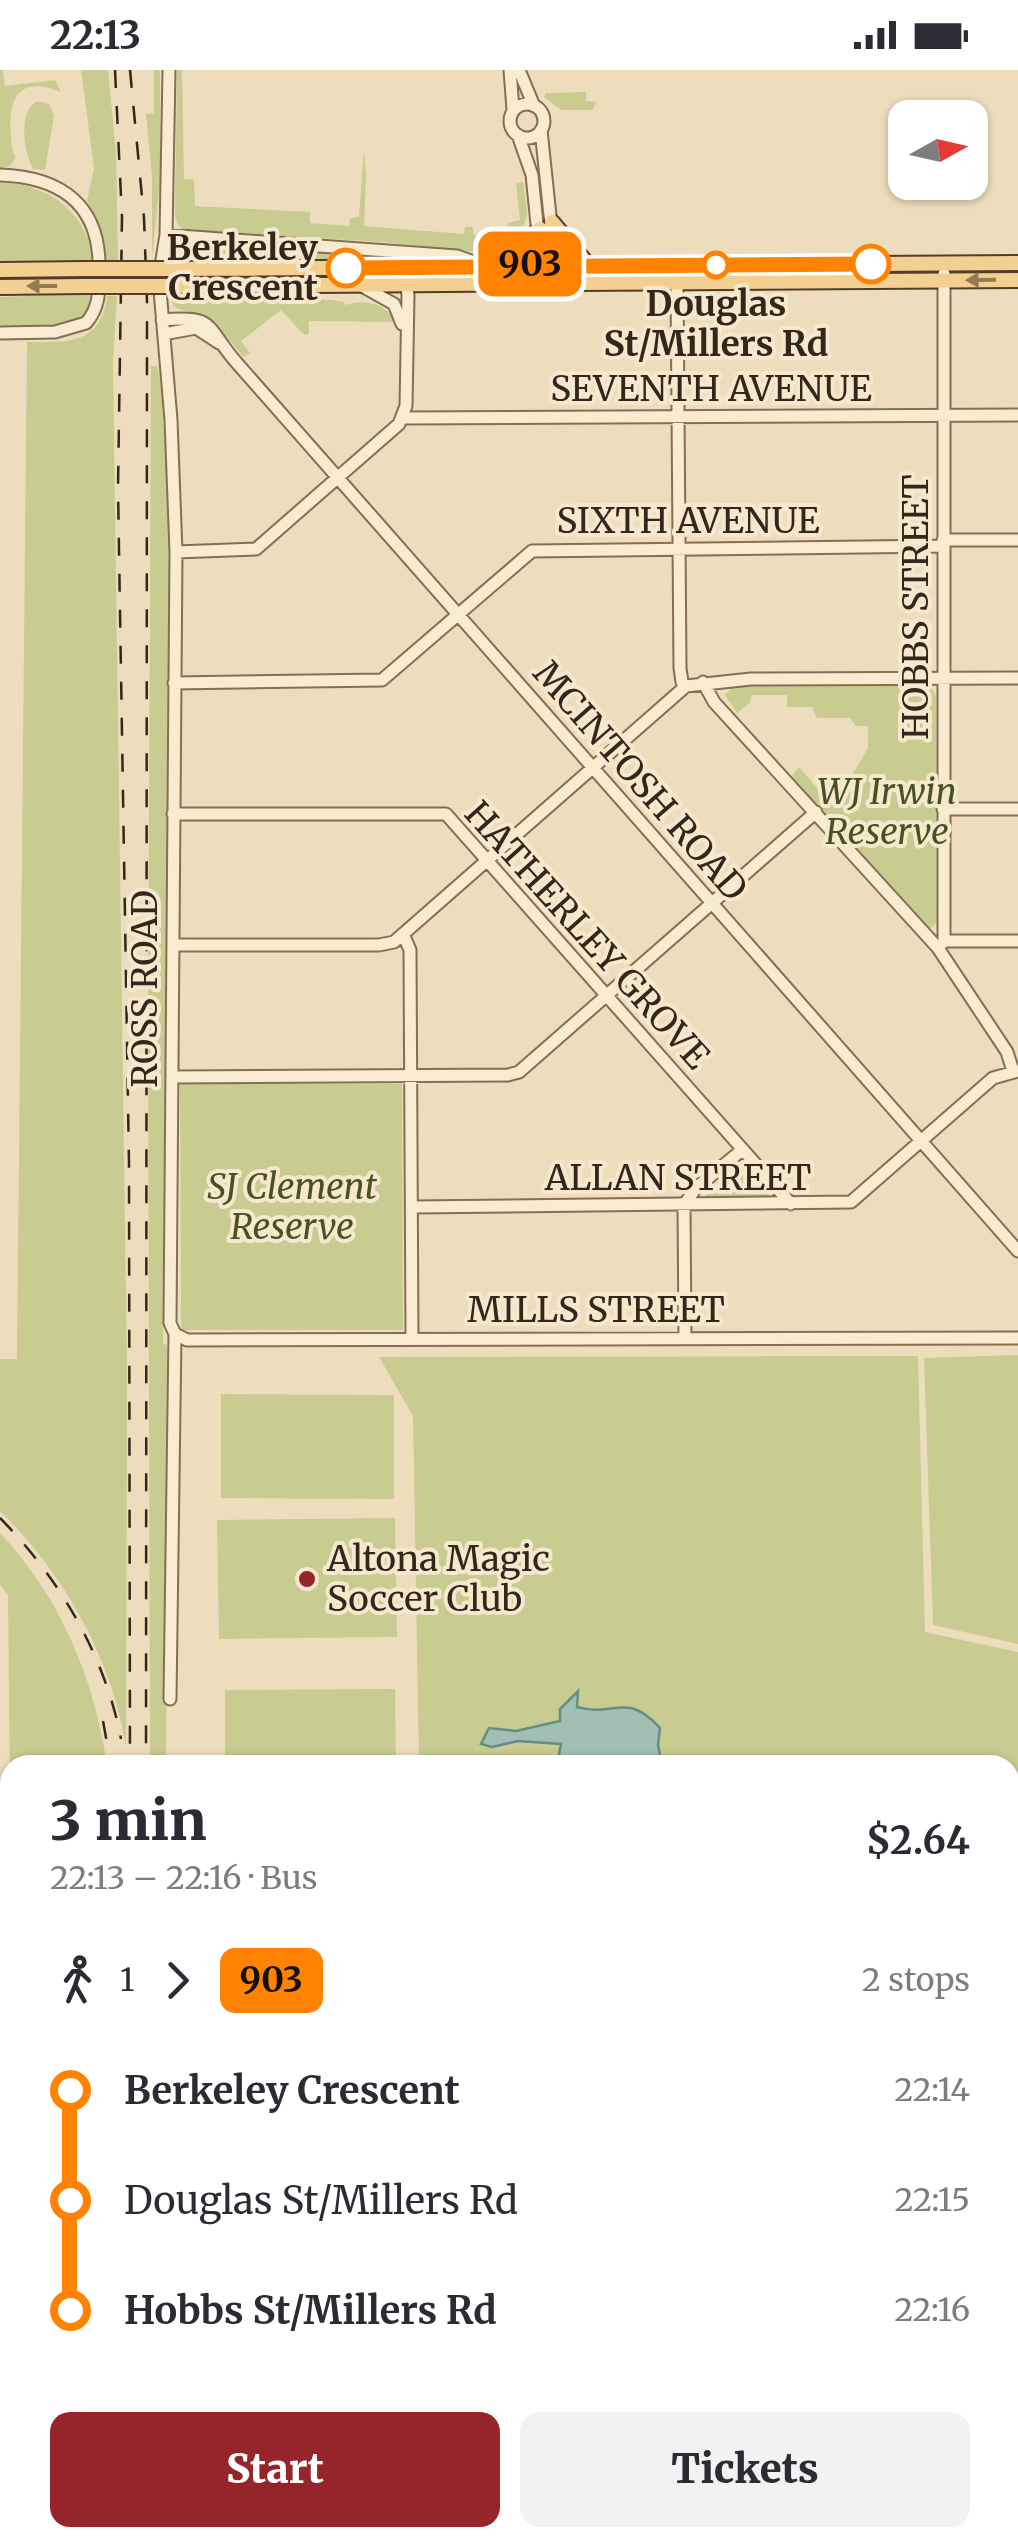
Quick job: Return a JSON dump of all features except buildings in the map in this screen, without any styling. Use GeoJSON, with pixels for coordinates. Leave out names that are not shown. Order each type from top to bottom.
{"type":"FeatureCollection","features":[{"type":"Feature","properties":{"kind":"main road"},"geometry":{"type":"LineString","coordinates":[[490,265],[546,226],[588,266]]}},
{"type":"Feature","properties":{"kind":"main road"},"geometry":{"type":"LineString","coordinates":[[0,286],[85,286],[165,278],[490,265],[1018,263]]}},
{"type":"Feature","properties":{"kind":"main road"},"geometry":{"type":"LineString","coordinates":[[0,270],[84,269],[165,278],[360,285],[1018,280]]}},
{"type":"Feature","properties":{"kind":"street","name":"ROSS ROAD"},"geometry":{"type":"LineString","coordinates":[[168,70],[162,320],[176,552],[170,1323],[175,1334],[170,1699]]}},
{"type":"Feature","properties":{"kind":"street"},"geometry":{"type":"LineString","coordinates":[[510,70],[510,124],[518,135],[546,226]]}},
{"type":"Feature","properties":{"kind":"street"},"geometry":{"type":"LineString","coordinates":[[519,70],[543,118],[550,282]]}},
{"type":"Feature","properties":{"kind":"street"},"geometry":{"type":"LineString","coordinates":[[513,110],[525,104],[534,106]]}},
{"type":"Feature","properties":{"kind":"street"},"geometry":{"type":"LineString","coordinates":[[518,135],[528,138],[541,130]]}},
{"type":"Feature","properties":{"kind":"street"},"geometry":{"type":"LineString","coordinates":[[0,175],[50,184],[68,194],[84,210],[96,231],[100,251],[99,301],[86,323],[55,332],[0,332]]}},
{"type":"Feature","properties":{"kind":"street"},"geometry":{"type":"LineString","coordinates":[[166,235],[457,256],[490,265]]}},
{"type":"Feature","properties":{"kind":"street","name":"HOBBS STREET"},"geometry":{"type":"LineString","coordinates":[[941,944],[944,264]]}},
{"type":"Feature","properties":{"kind":"street"},"geometry":{"type":"LineString","coordinates":[[176,552],[256,549],[404,418],[406,283],[382,268]]}},
{"type":"Feature","properties":{"kind":"street"},"geometry":{"type":"LineString","coordinates":[[676,282],[680,668],[686,686]]}},
{"type":"Feature","properties":{"kind":"street"},"geometry":{"type":"LineString","coordinates":[[360,285],[399,311],[406,343]]}},
{"type":"Feature","properties":{"kind":"street","name":"MCINTOSH ROAD"},"geometry":{"type":"LineString","coordinates":[[162,320],[200,318],[212,328],[222,346],[1018,1251]]}},
{"type":"Feature","properties":{"kind":"street"},"geometry":{"type":"LineString","coordinates":[[164,334],[196,328],[222,346]]}},
{"type":"Feature","properties":{"kind":"street","name":"SEVENTH AVENUE"},"geometry":{"type":"LineString","coordinates":[[404,418],[1018,415]]}},
{"type":"Feature","properties":{"kind":"street","name":"SIXTH AVENUE"},"geometry":{"type":"LineString","coordinates":[[174,683],[382,680],[532,551],[1018,540]]}},
{"type":"Feature","properties":{"kind":"street"},"geometry":{"type":"LineString","coordinates":[[172,945],[394,942],[686,686],[703,682],[1018,678]]}},
{"type":"Feature","properties":{"kind":"street"},"geometry":{"type":"LineString","coordinates":[[703,682],[714,702],[941,944],[1016,1071]]}},
{"type":"Feature","properties":{"kind":"street"},"geometry":{"type":"LineString","coordinates":[[943,809],[1018,809]]}},
{"type":"Feature","properties":{"kind":"street","name":"HATHERLEY GROVE"},"geometry":{"type":"LineString","coordinates":[[173,814],[440,812],[453,819],[791,1204]]}},
{"type":"Feature","properties":{"kind":"street"},"geometry":{"type":"LineString","coordinates":[[172,1078],[519,1072],[816,812]]}},
{"type":"Feature","properties":{"kind":"street"},"geometry":{"type":"LineString","coordinates":[[403,934],[410,950],[412,1338]]}},
{"type":"Feature","properties":{"kind":"street"},"geometry":{"type":"LineString","coordinates":[[941,944],[1018,941]]}},
{"type":"Feature","properties":{"kind":"street","name":"ALLAN STREET"},"geometry":{"type":"LineString","coordinates":[[412,1208],[851,1202],[993,1078],[1016,1071]]}},
{"type":"Feature","properties":{"kind":"street"},"geometry":{"type":"LineString","coordinates":[[684,1338],[684,1206],[696,1188],[742,1150]]}},
{"type":"Feature","properties":{"kind":"street","name":"MILLS STREET"},"geometry":{"type":"LineString","coordinates":[[175,1334],[187,1340],[1018,1338]]}},
{"type":"Feature","properties":{"kind":"green space"},"geometry":{"type":"Polygon","coordinates":[[[0,70],[5,86],[55,80],[61,92],[30,87],[20,92],[14,100],[10,124],[16,157],[10,166],[0,169],[0,70]]]}},
{"type":"Feature","properties":{"kind":"green space"},"geometry":{"type":"Polygon","coordinates":[[[81,70],[108,70],[116,152],[118,261],[107,261],[99,223],[87,201],[94,168],[81,70]]]}},
{"type":"Feature","properties":{"kind":"green space"},"geometry":{"type":"Polygon","coordinates":[[[154,70],[160,70],[160,182],[152,258],[152,177],[146,114],[154,113],[154,70]]]}},
{"type":"Feature","properties":{"kind":"green space"},"geometry":{"type":"Polygon","coordinates":[[[177,70],[182,70],[184,179],[194,180],[195,206],[310,212],[310,223],[349,226],[350,218],[359,217],[364,149],[364,226],[464,234],[465,227],[473,227],[474,235],[504,237],[508,223],[520,220],[516,183],[523,182],[527,212],[524,227],[517,236],[488,253],[383,242],[184,230],[177,224],[175,214],[177,70]]]}},
{"type":"Feature","properties":{"kind":"green space"},"geometry":{"type":"Polygon","coordinates":[[[586,92],[586,101],[596,102],[593,110],[561,110],[544,97],[546,93],[586,92]]]}},
{"type":"Feature","properties":{"kind":"green space"},"geometry":{"type":"Polygon","coordinates":[[[38,101],[49,104],[54,116],[45,170],[33,169],[25,142],[27,113],[38,101]]]}},
{"type":"Feature","properties":{"kind":"green space"},"geometry":{"type":"Polygon","coordinates":[[[0,182],[35,189],[63,204],[83,228],[94,262],[0,261],[0,182]]]}},
{"type":"Feature","properties":{"kind":"green space"},"geometry":{"type":"Polygon","coordinates":[[[179,244],[412,260],[167,261],[171,249],[179,244]]]}},
{"type":"Feature","properties":{"kind":"green space"},"geometry":{"type":"Polygon","coordinates":[[[175,293],[332,300],[345,305],[366,303],[386,310],[394,322],[309,321],[309,334],[304,335],[281,310],[241,341],[250,353],[244,357],[209,318],[176,308],[168,296],[175,293]]]}},
{"type":"Feature","properties":{"kind":"green space"},"geometry":{"type":"Polygon","coordinates":[[[94,296],[89,309],[69,324],[0,326],[0,297],[94,296]]]}},
{"type":"Feature","properties":{"kind":"green space"},"geometry":{"type":"Polygon","coordinates":[[[107,296],[117,296],[113,361],[127,1370],[126,1747],[109,1682],[82,1619],[45,1562],[0,1511],[0,1359],[17,1359],[27,342],[69,340],[90,332],[104,312],[107,296]]]}},
{"type":"Feature","properties":{"kind":"green space"},"geometry":{"type":"Polygon","coordinates":[[[151,366],[157,366],[170,513],[163,1344],[167,1345],[166,1755],[150,1755],[151,366]]]}},
{"type":"Feature","properties":{"kind":"green space","name":"WJ Irwin Reserve"},"geometry":{"type":"Polygon","coordinates":[[[930,684],[936,696],[937,922],[928,930],[910,916],[792,776],[799,767],[824,796],[841,794],[868,748],[868,726],[856,726],[850,718],[817,718],[812,707],[787,707],[787,695],[751,695],[750,703],[737,713],[725,695],[734,685],[930,684]]]}},
{"type":"Feature","properties":{"kind":"green space","name":"SJ Clement Reserve"},"geometry":{"type":"Polygon","coordinates":[[[180,1084],[402,1084],[403,1330],[181,1330],[180,1084]]]}},
{"type":"Feature","properties":{"kind":"green space"},"geometry":{"type":"Polygon","coordinates":[[[741,1165],[771,1197],[703,1198],[741,1165]]]}},
{"type":"Feature","properties":{"kind":"green space"},"geometry":{"type":"Polygon","coordinates":[[[1018,1355],[1018,1644],[933,1625],[924,1358],[1018,1355]]]}},
{"type":"Feature","properties":{"kind":"green space"},"geometry":{"type":"Polygon","coordinates":[[[918,1356],[925,1632],[1018,1652],[1018,1755],[419,1755],[413,1416],[379,1357],[918,1356]]]}},
{"type":"Feature","properties":{"kind":"green space"},"geometry":{"type":"Polygon","coordinates":[[[221,1394],[394,1395],[394,1499],[221,1498],[221,1394]]]}},
{"type":"Feature","properties":{"kind":"green space","name":"Altona Magic Soccer Club"},"geometry":{"type":"Polygon","coordinates":[[[395,1518],[397,1637],[219,1639],[217,1520],[395,1518]]]}},
{"type":"Feature","properties":{"kind":"green space"},"geometry":{"type":"Polygon","coordinates":[[[0,1533],[41,1584],[72,1641],[84,1670],[105,1755],[10,1755],[8,1595],[0,1585],[0,1533]]]}},
{"type":"Feature","properties":{"kind":"green space"},"geometry":{"type":"Polygon","coordinates":[[[395,1689],[396,1755],[225,1755],[225,1690],[395,1689]]]}},
{"type":"Feature","properties":{"kind":"water"},"geometry":{"type":"Polygon","coordinates":[[[578,1691],[577,1707],[637,1710],[660,1728],[660,1755],[559,1755],[561,1744],[481,1744],[489,1728],[516,1731],[560,1721],[560,1709],[578,1691]]]}},
{"type":"Feature","properties":{"kind":"railway"},"geometry":{"type":"LineString","coordinates":[[115,70],[122,217],[118,488],[129,1164],[130,1755]]}},
{"type":"Feature","properties":{"kind":"railway"},"geometry":{"type":"LineString","coordinates":[[130,70],[144,218],[147,302],[146,1755]]}},
{"type":"Feature","properties":{"kind":"railway"},"geometry":{"type":"LineString","coordinates":[[0,1518],[42,1566],[77,1620],[104,1677],[121,1739]]}},
{"type":"Feature","properties":{"kind":"railway"},"geometry":{"type":"LineString","coordinates":[[103,1721],[109,1755]]}},
{"type":"Feature","properties":{"kind":"bus line","name":"903"},"geometry":{"type":"LineString","coordinates":[[346,268],[871,264]]}},
{"type":"Feature","properties":{"kind":"place","name":"Douglas St/Millers Rd"},"geometry":{"type":"Point","coordinates":[716,265]}},
{"type":"Feature","properties":{"kind":"place","name":"Berkeley Crescent"},"geometry":{"type":"Point","coordinates":[346,268]}},
{"type":"Feature","properties":{"kind":"place","name":"Altona Magic Soccer Club"},"geometry":{"type":"Point","coordinates":[307,1579]}}]}
